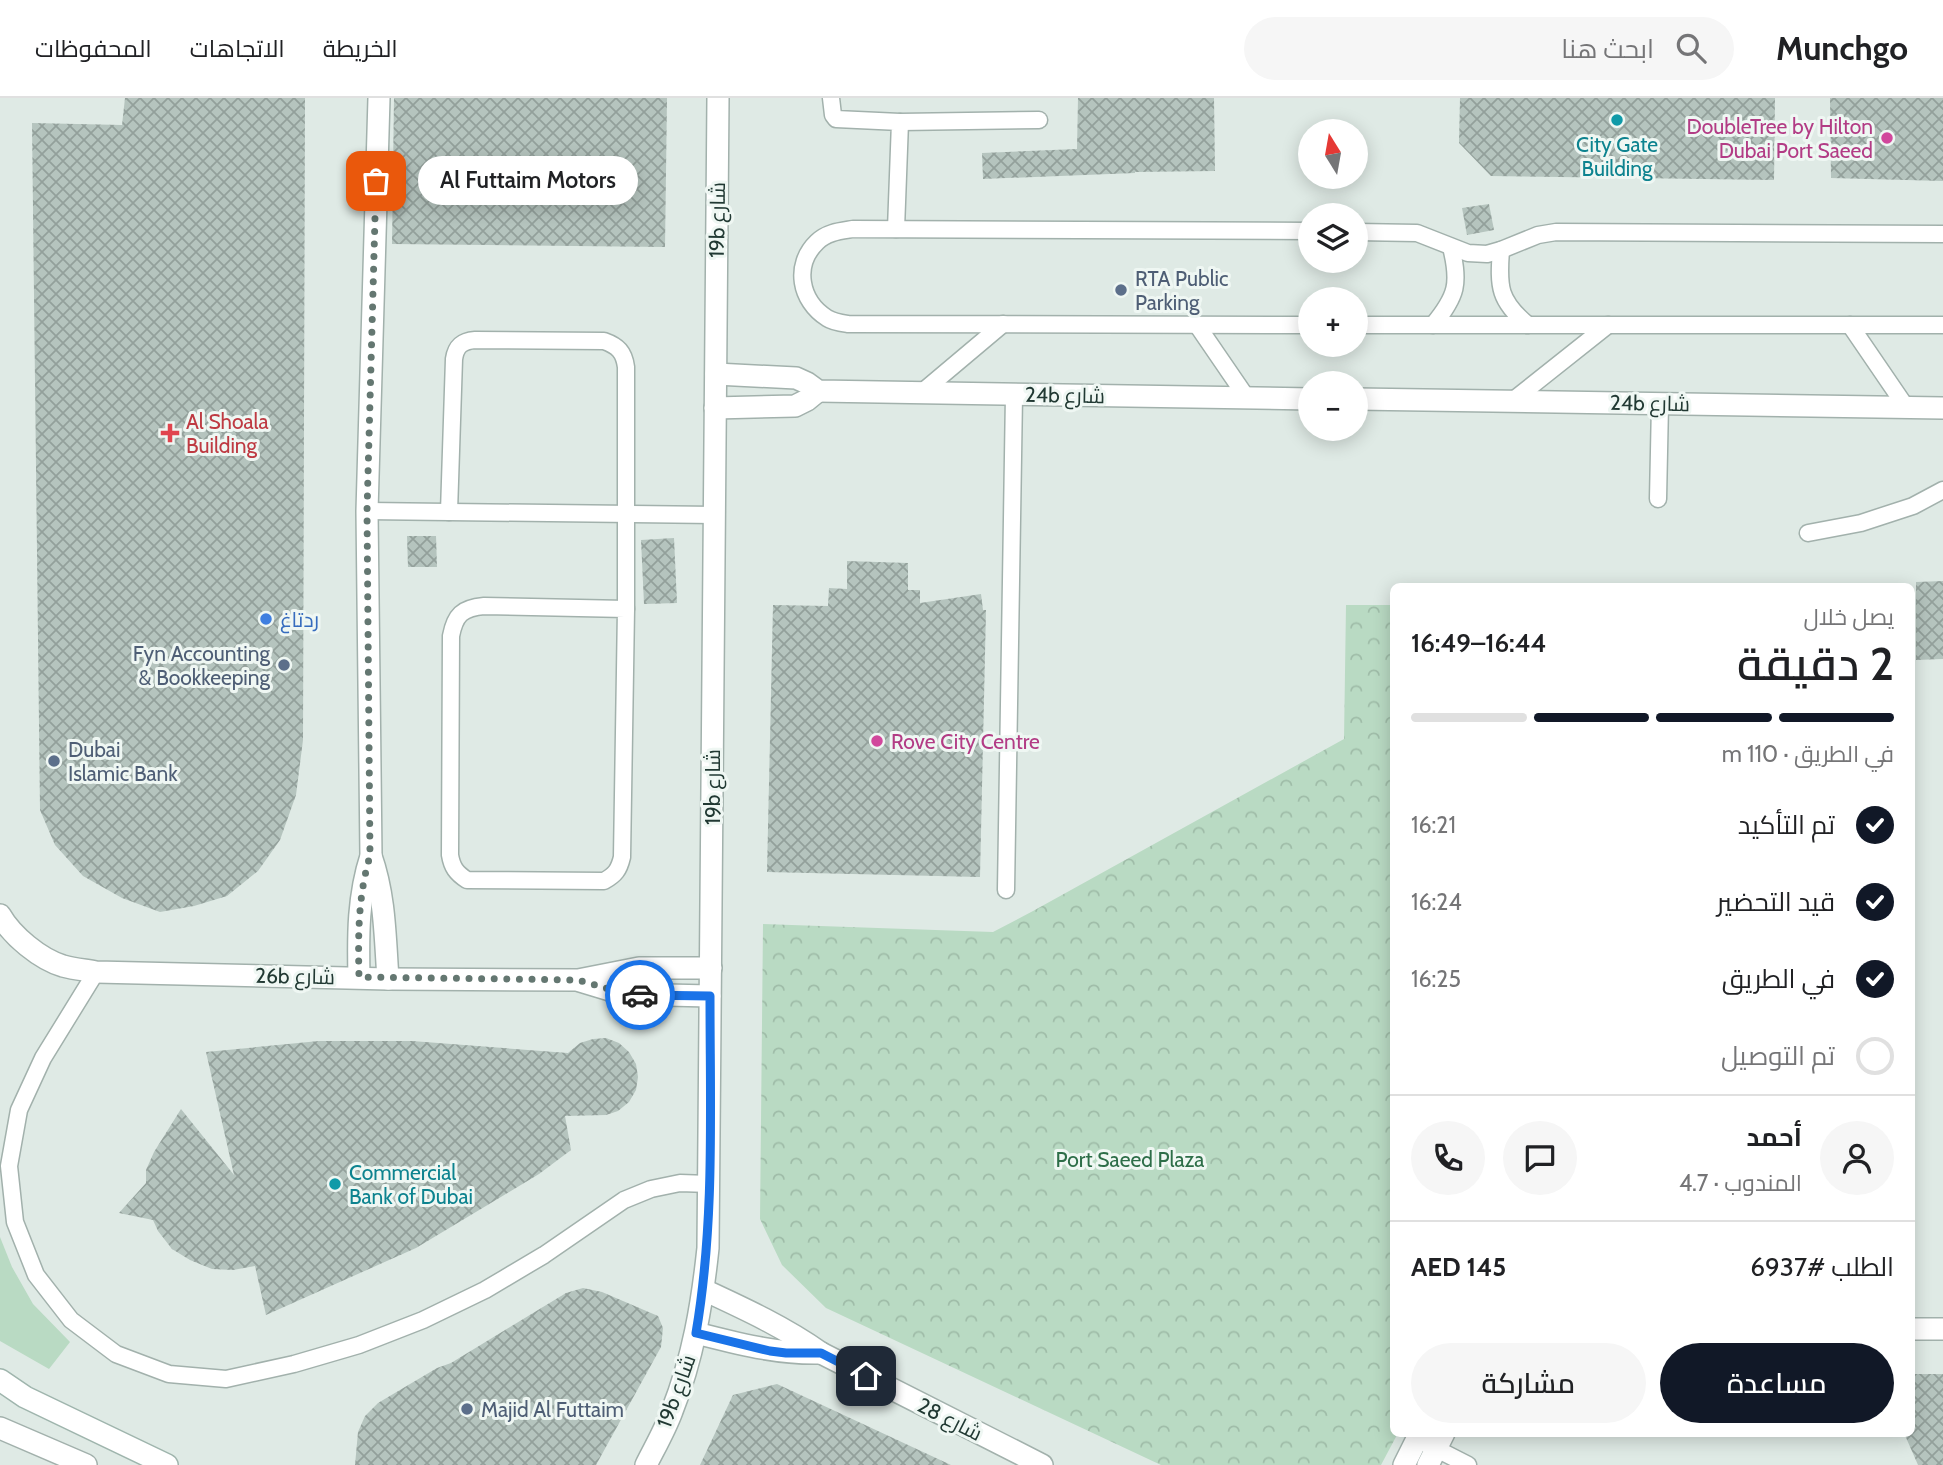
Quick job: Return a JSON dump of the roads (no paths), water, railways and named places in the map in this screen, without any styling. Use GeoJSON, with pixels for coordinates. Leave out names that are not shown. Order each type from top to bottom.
{"type":"FeatureCollection","features":[{"type":"Feature","properties":{"kind":"street"},"geometry":{"type":"LineString","coordinates":[[359,977],[359,912],[370,856],[367,511],[379,98]]}},
{"type":"Feature","properties":{"kind":"street","name":"19b شارع"},"geometry":{"type":"LineString","coordinates":[[646,1465],[671,1414],[685,1373],[704,1290],[708,1248],[719,98]]}},
{"type":"Feature","properties":{"kind":"street","name":"24b شارع"},"geometry":{"type":"LineString","coordinates":[[716,374],[796,377],[818,391],[1298,399]]}},
{"type":"Feature","properties":{"kind":"street","name":"24b شارع"},"geometry":{"type":"LineString","coordinates":[[715,408],[795,406],[818,391]]}},
{"type":"Feature","properties":{"kind":"street","name":"24b شارع"},"geometry":{"type":"LineString","coordinates":[[1368,399],[1943,408]]}},
{"type":"Feature","properties":{"kind":"street"},"geometry":{"type":"LineString","coordinates":[[370,856],[384,911],[387,979]]}},
{"type":"Feature","properties":{"kind":"street","name":"26b شارع"},"geometry":{"type":"LineString","coordinates":[[0,915],[30,949],[61,965],[96,972],[387,979],[578,980],[639,968],[711,968]]}},
{"type":"Feature","properties":{"kind":"street","name":"26b شارع"},"geometry":{"type":"LineString","coordinates":[[578,980],[623,993],[710,996]]}},
{"type":"Feature","properties":{"kind":"street","name":"شارع 28"},"geometry":{"type":"LineString","coordinates":[[704,1290],[772,1322],[821,1353],[1030,1462]]}},
{"type":"Feature","properties":{"kind":"street"},"geometry":{"type":"LineString","coordinates":[[1915,1329],[1943,1329]]}},
{"type":"Feature","properties":{"kind":"street","name":"شارع 28"},"geometry":{"type":"LineString","coordinates":[[696,1333],[770,1351],[821,1353]]}},
{"type":"Feature","properties":{"kind":"street"},"geometry":{"type":"LineString","coordinates":[[0,1380],[25,1397],[167,1465]]}},
{"type":"Feature","properties":{"kind":"street"},"geometry":{"type":"LineString","coordinates":[[0,1428],[86,1465]]}},
{"type":"Feature","properties":{"kind":"street"},"geometry":{"type":"LineString","coordinates":[[1404,1465],[1429,1444]]}},
{"type":"Feature","properties":{"kind":"lane"},"geometry":{"type":"LineString","coordinates":[[831,98],[836,119],[900,122],[1039,120]]}},
{"type":"Feature","properties":{"kind":"lane"},"geometry":{"type":"LineString","coordinates":[[896,229],[900,122]]}},
{"type":"Feature","properties":{"kind":"lane"},"geometry":{"type":"LineString","coordinates":[[1298,231],[853,229],[835,232],[818,241],[806,256],[802,274],[804,293],[814,309],[830,320],[848,324],[1298,325]]}},
{"type":"Feature","properties":{"kind":"lane"},"geometry":{"type":"LineString","coordinates":[[1368,232],[1417,233],[1468,253],[1487,254],[1538,235],[1556,232],[1943,234]]}},
{"type":"Feature","properties":{"kind":"lane"},"geometry":{"type":"LineString","coordinates":[[1433,325],[1448,307],[1455,289],[1456,268],[1451,247]]}},
{"type":"Feature","properties":{"kind":"lane"},"geometry":{"type":"LineString","coordinates":[[1501,250],[1499,271],[1502,292],[1512,311],[1528,325]]}},
{"type":"Feature","properties":{"kind":"lane"},"geometry":{"type":"LineString","coordinates":[[921,393],[1003,324]]}},
{"type":"Feature","properties":{"kind":"lane"},"geometry":{"type":"LineString","coordinates":[[1197,325],[1247,398]]}},
{"type":"Feature","properties":{"kind":"lane"},"geometry":{"type":"LineString","coordinates":[[1368,325],[1943,325]]}},
{"type":"Feature","properties":{"kind":"lane"},"geometry":{"type":"LineString","coordinates":[[1511,402],[1608,325]]}},
{"type":"Feature","properties":{"kind":"lane"},"geometry":{"type":"LineString","coordinates":[[1850,325],[1906,407]]}},
{"type":"Feature","properties":{"kind":"lane"},"geometry":{"type":"LineString","coordinates":[[449,512],[454,359],[455,351],[460,345],[467,341],[604,341],[620,350],[626,367],[627,514],[626,609],[622,857],[620,868],[604,881],[467,880],[457,874],[450,855],[453,623],[460,613],[471,607],[626,609]]}},
{"type":"Feature","properties":{"kind":"lane"},"geometry":{"type":"LineString","coordinates":[[1006,890],[1014,395]]}},
{"type":"Feature","properties":{"kind":"lane"},"geometry":{"type":"LineString","coordinates":[[1658,499],[1660,404]]}},
{"type":"Feature","properties":{"kind":"lane"},"geometry":{"type":"LineString","coordinates":[[1808,533],[1861,523],[1913,506],[1943,490]]}},
{"type":"Feature","properties":{"kind":"lane"},"geometry":{"type":"LineString","coordinates":[[367,511],[715,515]]}},
{"type":"Feature","properties":{"kind":"lane"},"geometry":{"type":"LineString","coordinates":[[96,972],[43,1058],[19,1110],[9,1166],[15,1222],[36,1275],[71,1320],[116,1354],[169,1374],[226,1379],[359,1345],[423,1320],[485,1290],[544,1255],[624,1200],[651,1189],[680,1183],[709,1184]]}},
{"type":"Feature","properties":{"kind":"lane"},"geometry":{"type":"LineString","coordinates":[[1429,1444],[1468,1465]]}},
{"type":"Feature","properties":{"kind":"place","name":"City Gate Building"},"geometry":{"type":"Point","coordinates":[1617,120]}},
{"type":"Feature","properties":{"kind":"place","name":"DoubleTree by Hilton Dubai Port Saeed"},"geometry":{"type":"Point","coordinates":[1887,138]}},
{"type":"Feature","properties":{"kind":"place","name":"Al Futtaim Motors"},"geometry":{"type":"Point","coordinates":[376,181]}},
{"type":"Feature","properties":{"kind":"place","name":"RTA Public Parking"},"geometry":{"type":"Point","coordinates":[1121,290]}},
{"type":"Feature","properties":{"kind":"place","name":"Al Shoala Building"},"geometry":{"type":"Point","coordinates":[170,433]}},
{"type":"Feature","properties":{"kind":"place","name":"ردتاغ"},"geometry":{"type":"Point","coordinates":[266,619]}},
{"type":"Feature","properties":{"kind":"place","name":"Fyn Accounting & Bookkeeping"},"geometry":{"type":"Point","coordinates":[284,665]}},
{"type":"Feature","properties":{"kind":"place","name":"Rove City Centre"},"geometry":{"type":"Point","coordinates":[877,741]}},
{"type":"Feature","properties":{"kind":"place","name":"Dubai Islamic Bank"},"geometry":{"type":"Point","coordinates":[54,761]}},
{"type":"Feature","properties":{"kind":"place","name":"Commercial Bank of Dubai"},"geometry":{"type":"Point","coordinates":[335,1184]}},
{"type":"Feature","properties":{"kind":"place","name":"Majid Al Futtaim"},"geometry":{"type":"Point","coordinates":[467,1409]}},
{"type":"Feature","properties":{"kind":"park label","name":"Port Saeed Plaza"},"geometry":{"type":"Point","coordinates":[1130,1159]}}]}
